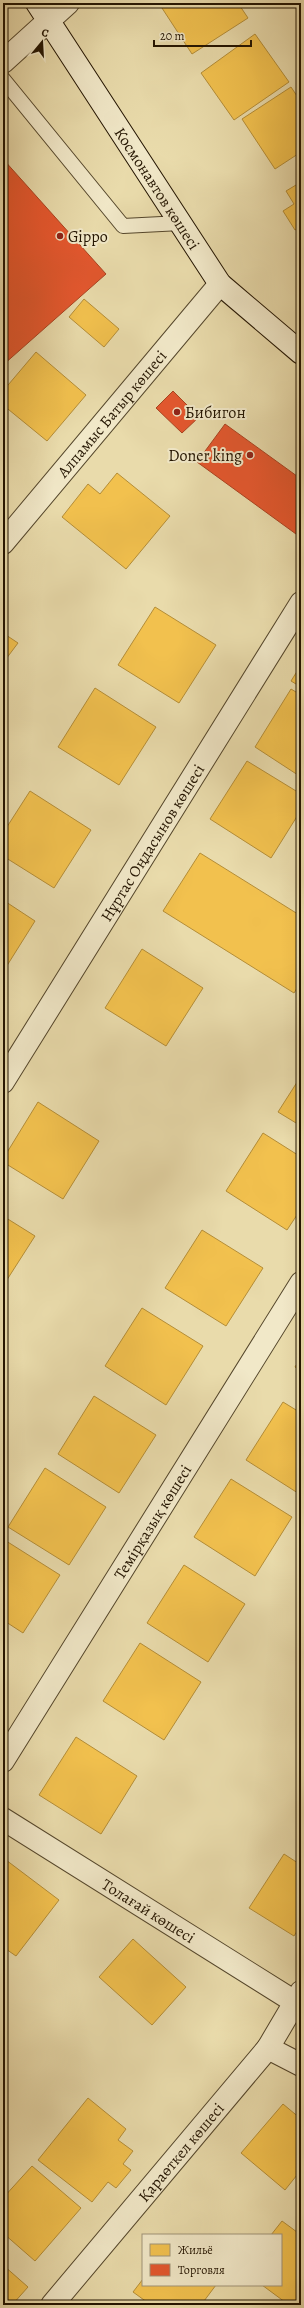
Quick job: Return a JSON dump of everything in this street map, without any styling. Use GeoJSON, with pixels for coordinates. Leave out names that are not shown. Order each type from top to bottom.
{"type":"FeatureCollection","features":[{"type":"Feature","properties":{"kind":"street"},"geometry":{"type":"LineString","coordinates":[[3,62],[43,12],[68,3]]}},
{"type":"Feature","properties":{"kind":"street","name":"Космонавтов көшесі"},"geometry":{"type":"LineString","coordinates":[[43,12],[220,284],[301,353]]}},
{"type":"Feature","properties":{"kind":"street","name":"Алпамыс Батыр көшесі"},"geometry":{"type":"LineString","coordinates":[[3,543],[220,284]]}},
{"type":"Feature","properties":{"kind":"street","name":"Нұртас Оңдасынов көшесі"},"geometry":{"type":"LineString","coordinates":[[3,1082],[301,603]]}},
{"type":"Feature","properties":{"kind":"street","name":"Темірқазық көшесі"},"geometry":{"type":"LineString","coordinates":[[3,1761],[301,1283]]}},
{"type":"Feature","properties":{"kind":"street","name":"Толағай көшесі"},"geometry":{"type":"LineString","coordinates":[[3,1819],[298,1997]]}},
{"type":"Feature","properties":{"kind":"street","name":"Қараөткел көшесі"},"geometry":{"type":"LineString","coordinates":[[52,2305],[268,2048],[298,1997]]}},
{"type":"Feature","properties":{"kind":"street"},"geometry":{"type":"LineString","coordinates":[[268,2048],[301,2065]]}},
{"type":"Feature","properties":{"kind":"lane"},"geometry":{"type":"LineString","coordinates":[[3,79],[124,226],[181,223]]}},
{"type":"Feature","properties":{"kind":"building: Жильё"},"geometry":{"type":"Polygon","coordinates":[[[164,3],[238,3],[248,18],[192,54],[160,5],[164,3]]]}},
{"type":"Feature","properties":{"kind":"building: Жильё"},"geometry":{"type":"Polygon","coordinates":[[[255,34],[289,82],[234,120],[201,73],[255,34]]]}},
{"type":"Feature","properties":{"kind":"building: Жильё"},"geometry":{"type":"Polygon","coordinates":[[[291,87],[301,102],[301,152],[275,169],[242,119],[291,87]]]}},
{"type":"Feature","properties":{"kind":"building: Жильё"},"geometry":{"type":"Polygon","coordinates":[[[301,182],[301,227],[295,230],[283,211],[294,204],[286,191],[301,182]]]}},
{"type":"Feature","properties":{"kind":"building: Жильё"},"geometry":{"type":"Polygon","coordinates":[[[84,299],[119,329],[104,347],[69,317],[84,299]]]}},
{"type":"Feature","properties":{"kind":"building: Жильё"},"geometry":{"type":"Polygon","coordinates":[[[36,352],[86,395],[47,441],[3,405],[3,391],[36,352]]]}},
{"type":"Feature","properties":{"kind":"building: Жильё"},"geometry":{"type":"Polygon","coordinates":[[[117,473],[170,516],[126,569],[62,517],[88,484],[100,494],[117,473]]]}},
{"type":"Feature","properties":{"kind":"building: Жильё"},"geometry":{"type":"Polygon","coordinates":[[[155,607],[216,645],[179,703],[118,665],[155,607]]]}},
{"type":"Feature","properties":{"kind":"building: Жильё"},"geometry":{"type":"Polygon","coordinates":[[[3,633],[18,643],[3,663],[3,633]]]}},
{"type":"Feature","properties":{"kind":"building: Жильё"},"geometry":{"type":"Polygon","coordinates":[[[301,665],[301,687],[291,681],[301,665]]]}},
{"type":"Feature","properties":{"kind":"building: Жильё"},"geometry":{"type":"Polygon","coordinates":[[[95,688],[156,727],[119,785],[58,747],[95,688]]]}},
{"type":"Feature","properties":{"kind":"building: Жильё"},"geometry":{"type":"Polygon","coordinates":[[[291,689],[301,695],[301,777],[255,747],[291,689]]]}},
{"type":"Feature","properties":{"kind":"building: Жильё"},"geometry":{"type":"Polygon","coordinates":[[[247,761],[301,794],[301,810],[271,858],[210,819],[247,761]]]}},
{"type":"Feature","properties":{"kind":"building: Жильё"},"geometry":{"type":"Polygon","coordinates":[[[30,791],[91,830],[54,888],[3,856],[3,833],[30,791]]]}},
{"type":"Feature","properties":{"kind":"building: Жильё"},"geometry":{"type":"Polygon","coordinates":[[[200,853],[301,916],[301,982],[294,993],[163,911],[200,853]]]}},
{"type":"Feature","properties":{"kind":"building: Жильё"},"geometry":{"type":"Polygon","coordinates":[[[3,900],[35,921],[3,972],[3,900]]]}},
{"type":"Feature","properties":{"kind":"building: Жильё"},"geometry":{"type":"Polygon","coordinates":[[[142,949],[203,988],[166,1046],[105,1008],[142,949]]]}},
{"type":"Feature","properties":{"kind":"building: Жильё"},"geometry":{"type":"Polygon","coordinates":[[[301,1076],[301,1126],[278,1112],[301,1076]]]}},
{"type":"Feature","properties":{"kind":"building: Жильё"},"geometry":{"type":"Polygon","coordinates":[[[38,1102],[99,1141],[63,1199],[3,1162],[3,1159],[38,1102]]]}},
{"type":"Feature","properties":{"kind":"building: Жильё"},"geometry":{"type":"Polygon","coordinates":[[[263,1133],[301,1157],[301,1209],[287,1230],[226,1191],[263,1133]]]}},
{"type":"Feature","properties":{"kind":"building: Жильё"},"geometry":{"type":"Polygon","coordinates":[[[3,1216],[35,1236],[3,1286],[3,1216]]]}},
{"type":"Feature","properties":{"kind":"building: Жильё"},"geometry":{"type":"Polygon","coordinates":[[[202,1230],[263,1268],[226,1326],[165,1288],[202,1230]]]}},
{"type":"Feature","properties":{"kind":"building: Жильё"},"geometry":{"type":"Polygon","coordinates":[[[142,1308],[203,1346],[166,1405],[105,1366],[142,1308]]]}},
{"type":"Feature","properties":{"kind":"building: Жильё"},"geometry":{"type":"Polygon","coordinates":[[[301,1357],[301,1371],[295,1367],[301,1357]]]}},
{"type":"Feature","properties":{"kind":"building: Жильё"},"geometry":{"type":"Polygon","coordinates":[[[94,1396],[156,1435],[119,1493],[58,1454],[94,1396]]]}},
{"type":"Feature","properties":{"kind":"building: Жильё"},"geometry":{"type":"Polygon","coordinates":[[[283,1402],[301,1413],[301,1495],[246,1460],[283,1402]]]}},
{"type":"Feature","properties":{"kind":"building: Жильё"},"geometry":{"type":"Polygon","coordinates":[[[45,1468],[106,1507],[69,1565],[8,1527],[45,1468]]]}},
{"type":"Feature","properties":{"kind":"building: Жильё"},"geometry":{"type":"Polygon","coordinates":[[[231,1479],[292,1517],[255,1576],[194,1537],[231,1479]]]}},
{"type":"Feature","properties":{"kind":"building: Жильё"},"geometry":{"type":"Polygon","coordinates":[[[3,1539],[60,1575],[23,1633],[3,1620],[3,1539]]]}},
{"type":"Feature","properties":{"kind":"building: Жильё"},"geometry":{"type":"Polygon","coordinates":[[[184,1565],[245,1604],[208,1662],[147,1623],[184,1565]]]}},
{"type":"Feature","properties":{"kind":"building: Жильё"},"geometry":{"type":"Polygon","coordinates":[[[140,1643],[201,1682],[164,1740],[103,1701],[140,1643]]]}},
{"type":"Feature","properties":{"kind":"building: Жильё"},"geometry":{"type":"Polygon","coordinates":[[[76,1737],[137,1776],[101,1834],[39,1795],[76,1737]]]}},
{"type":"Feature","properties":{"kind":"building: Жильё"},"geometry":{"type":"Polygon","coordinates":[[[284,1854],[301,1865],[301,1925],[294,1936],[249,1908],[284,1854]]]}},
{"type":"Feature","properties":{"kind":"building: Жильё"},"geometry":{"type":"Polygon","coordinates":[[[6,1860],[59,1900],[16,1956],[3,1947],[3,1863],[6,1860]]]}},
{"type":"Feature","properties":{"kind":"building: Жильё"},"geometry":{"type":"Polygon","coordinates":[[[133,1939],[186,1987],[152,2025],[99,1977],[133,1939]]]}},
{"type":"Feature","properties":{"kind":"building: Жильё"},"geometry":{"type":"Polygon","coordinates":[[[88,2098],[126,2129],[118,2140],[133,2151],[123,2164],[131,2170],[116,2188],[108,2182],[92,2202],[38,2160],[88,2098]]]}},
{"type":"Feature","properties":{"kind":"building: Жильё"},"geometry":{"type":"Polygon","coordinates":[[[283,2104],[301,2119],[301,2170],[285,2190],[241,2153],[283,2104]]]}},
{"type":"Feature","properties":{"kind":"building: Жильё"},"geometry":{"type":"Polygon","coordinates":[[[32,2166],[81,2208],[35,2261],[3,2233],[3,2198],[32,2166]]]}},
{"type":"Feature","properties":{"kind":"building: Жильё"},"geometry":{"type":"Polygon","coordinates":[[[282,2221],[301,2235],[301,2297],[295,2305],[289,2305],[263,2286],[282,2286],[282,2234],[272,2234],[282,2221]]]}},
{"type":"Feature","properties":{"kind":"building: Жильё"},"geometry":{"type":"Polygon","coordinates":[[[3,2265],[28,2287],[12,2305],[3,2305],[3,2265]]]}},
{"type":"Feature","properties":{"kind":"building: Жильё"},"geometry":{"type":"Polygon","coordinates":[[[142,2280],[142,2286],[215,2286],[201,2305],[151,2305],[133,2292],[142,2280]]]}},
{"type":"Feature","properties":{"kind":"building: Торговля"},"geometry":{"type":"Polygon","coordinates":[[[3,159],[106,274],[3,365],[3,159]]]}},
{"type":"Feature","properties":{"kind":"building: Торговля"},"geometry":{"type":"Polygon","coordinates":[[[173,391],[199,417],[182,433],[156,408],[173,391]]]}},
{"type":"Feature","properties":{"kind":"building: Торговля"},"geometry":{"type":"Polygon","coordinates":[[[225,424],[301,479],[301,528],[296,534],[197,462],[225,424]]]}},
{"type":"Feature","properties":{"kind":"place","name":"Gippo"},"geometry":{"type":"Point","coordinates":[60,236]}},
{"type":"Feature","properties":{"kind":"place","name":"Бибигон"},"geometry":{"type":"Point","coordinates":[177,412]}},
{"type":"Feature","properties":{"kind":"place","name":"Doner king"},"geometry":{"type":"Point","coordinates":[250,455]}}]}
